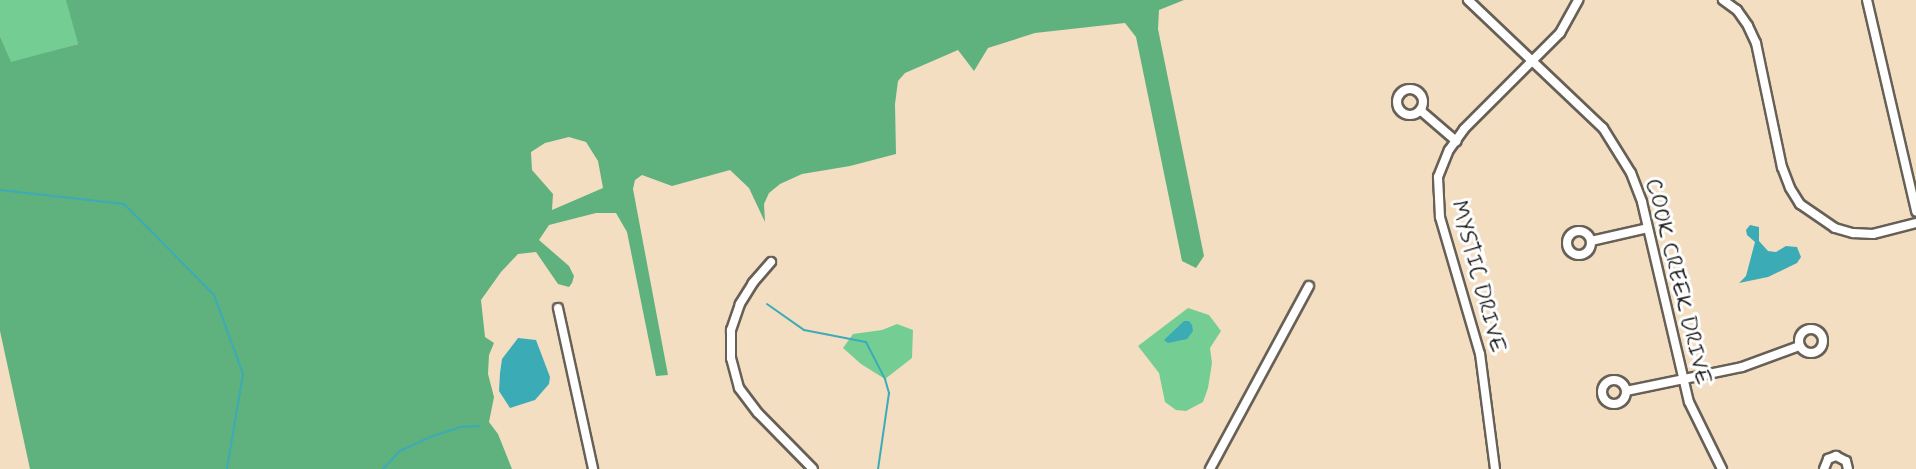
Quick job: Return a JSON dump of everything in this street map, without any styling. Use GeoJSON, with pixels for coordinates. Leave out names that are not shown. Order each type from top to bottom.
{"type":"FeatureCollection","features":[{"type":"Feature","properties":{"kind":"street","name":"COOK CREEK DRIVE"},"geometry":{"type":"LineString","coordinates":[[1468,0],[1603,128],[1620,153],[1637,187],[1697,422],[1722,469]]}},
{"type":"Feature","properties":{"kind":"street","name":"MYSTIC DRIVE"},"geometry":{"type":"LineString","coordinates":[[1495,469],[1480,354],[1440,217],[1437,195],[1443,163],[1455,141],[1560,33],[1578,0]]}},
{"type":"Feature","properties":{"kind":"street"},"geometry":{"type":"LineString","coordinates":[[1723,0],[1737,10],[1756,43],[1782,167],[1790,188],[1800,204],[1835,228],[1852,233],[1873,234],[1916,223]]}},
{"type":"Feature","properties":{"kind":"street"},"geometry":{"type":"LineString","coordinates":[[1867,0],[1916,211]]}},
{"type":"Feature","properties":{"kind":"street"},"geometry":{"type":"LineString","coordinates":[[1420,110],[1455,141]]}},
{"type":"Feature","properties":{"kind":"street"},"geometry":{"type":"LineString","coordinates":[[1591,241],[1648,228]]}},
{"type":"Feature","properties":{"kind":"street"},"geometry":{"type":"LineString","coordinates":[[771,262],[753,282],[740,304],[731,330],[731,358],[739,388],[759,413],[813,469]]}},
{"type":"Feature","properties":{"kind":"street"},"geometry":{"type":"LineString","coordinates":[[1210,469],[1309,286]]}},
{"type":"Feature","properties":{"kind":"street"},"geometry":{"type":"LineString","coordinates":[[558,308],[593,469]]}},
{"type":"Feature","properties":{"kind":"street"},"geometry":{"type":"LineString","coordinates":[[1626,391],[1742,367],[1799,346]]}},
{"type":"Feature","properties":{"kind":"street"},"geometry":{"type":"LineString","coordinates":[[1824,469],[1826,462],[1836,456],[1846,461],[1848,469]]}},
{"type":"Feature","properties":{"kind":"green space"},"geometry":{"type":"Polygon","coordinates":[[[0,0],[67,0],[78,44],[11,63],[0,36],[0,0]]]}},
{"type":"Feature","properties":{"kind":"green space"},"geometry":{"type":"Polygon","coordinates":[[[66,0],[1184,0],[1159,10],[1158,29],[1204,256],[1196,268],[1182,261],[1136,37],[1125,23],[1035,33],[988,48],[974,71],[958,50],[905,73],[898,81],[895,104],[896,154],[850,166],[802,174],[780,184],[769,193],[764,204],[765,222],[749,188],[730,170],[672,186],[642,175],[635,180],[633,189],[668,375],[656,376],[627,232],[616,213],[596,213],[549,225],[539,240],[569,266],[574,276],[569,287],[558,284],[536,252],[518,254],[501,272],[481,300],[485,337],[494,343],[489,355],[488,374],[494,397],[489,422],[498,434],[512,469],[30,469],[0,331],[0,36],[11,62],[78,44],[66,0]],[[569,137],[545,143],[531,152],[532,170],[553,194],[552,210],[603,188],[598,161],[586,142],[569,137]]]}},
{"type":"Feature","properties":{"kind":"green space"},"geometry":{"type":"Polygon","coordinates":[[[1188,308],[1209,315],[1221,331],[1210,348],[1212,363],[1203,402],[1186,411],[1176,410],[1165,402],[1159,373],[1138,346],[1188,308]]]}},
{"type":"Feature","properties":{"kind":"green space"},"geometry":{"type":"Polygon","coordinates":[[[897,324],[913,330],[912,358],[885,379],[861,364],[843,348],[853,334],[882,330],[897,324]]]}},
{"type":"Feature","properties":{"kind":"water"},"geometry":{"type":"Polygon","coordinates":[[[1750,225],[1759,227],[1759,241],[1768,251],[1776,252],[1786,246],[1797,247],[1801,257],[1797,263],[1768,277],[1739,283],[1746,276],[1755,242],[1747,235],[1746,230],[1750,225]]]}},
{"type":"Feature","properties":{"kind":"water"},"geometry":{"type":"Polygon","coordinates":[[[1184,321],[1189,321],[1193,331],[1187,339],[1168,343],[1164,340],[1184,321]]]}},
{"type":"Feature","properties":{"kind":"water"},"geometry":{"type":"Polygon","coordinates":[[[518,338],[536,340],[550,377],[549,384],[535,400],[510,408],[499,391],[500,373],[502,359],[518,338]]]}},
{"type":"Feature","properties":{"kind":"waterway"},"geometry":{"type":"LineString","coordinates":[[0,190],[124,204],[214,295],[243,374],[227,469]]}},
{"type":"Feature","properties":{"kind":"waterway"},"geometry":{"type":"LineString","coordinates":[[767,304],[804,330],[866,342],[885,379],[889,393],[878,469]]}},
{"type":"Feature","properties":{"kind":"waterway"},"geometry":{"type":"LineString","coordinates":[[383,469],[400,451],[430,437],[460,427],[480,426]]}}]}
